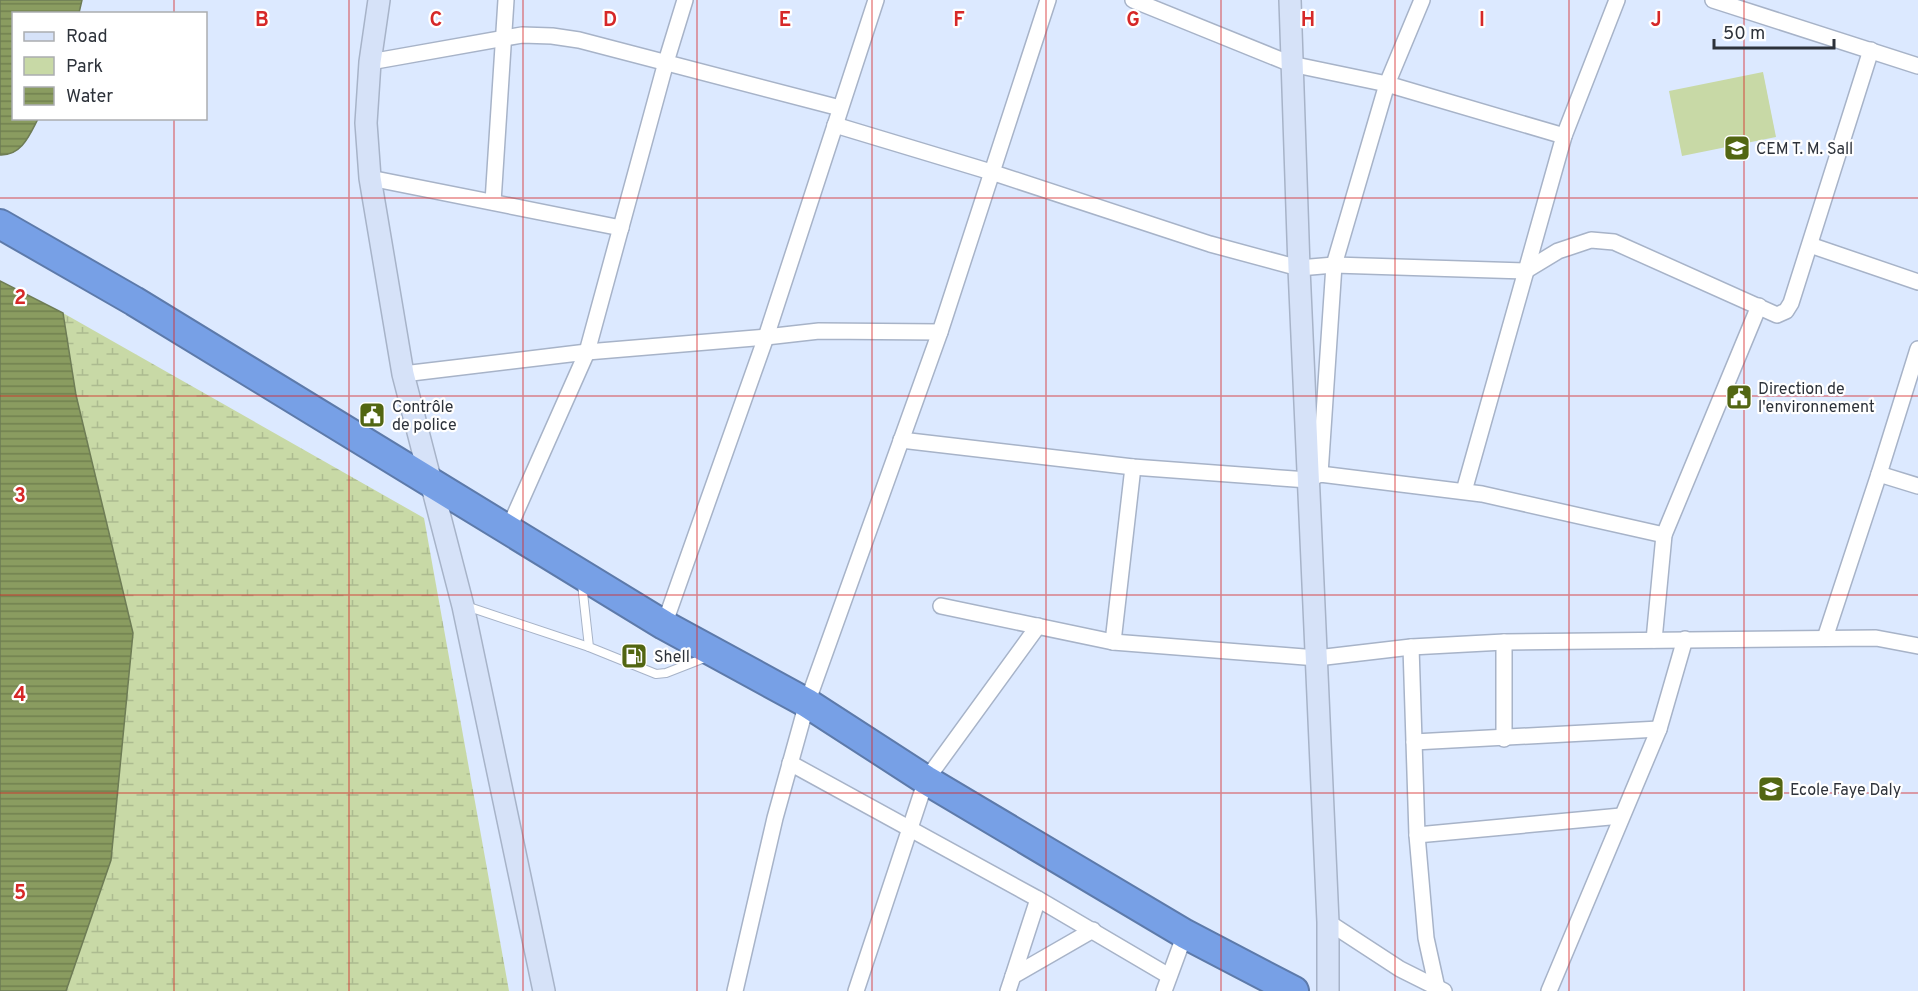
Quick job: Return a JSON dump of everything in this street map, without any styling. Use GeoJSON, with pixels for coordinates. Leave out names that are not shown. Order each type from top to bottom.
{"type":"FeatureCollection","features":[{"type":"Feature","properties":{"kind":"highway"},"geometry":{"type":"LineString","coordinates":[[0,224],[134,301],[664,625],[807,703],[926,780],[1185,934],[1294,991]]}},
{"type":"Feature","properties":{"kind":"street"},"geometry":{"type":"LineString","coordinates":[[379,0],[370,62],[366,123],[370,178],[403,374],[464,606],[544,991]]}},
{"type":"Feature","properties":{"kind":"street"},"geometry":{"type":"LineString","coordinates":[[493,202],[506,0]]}},
{"type":"Feature","properties":{"kind":"street"},"geometry":{"type":"LineString","coordinates":[[508,530],[587,351],[685,0]]}},
{"type":"Feature","properties":{"kind":"street"},"geometry":{"type":"LineString","coordinates":[[664,625],[766,337],[876,0]]}},
{"type":"Feature","properties":{"kind":"street"},"geometry":{"type":"LineString","coordinates":[[735,991],[767,852],[807,703],[940,332],[1048,0]]}},
{"type":"Feature","properties":{"kind":"street"},"geometry":{"type":"LineString","coordinates":[[1133,0],[1292,64],[1387,84],[1564,136]]}},
{"type":"Feature","properties":{"kind":"street"},"geometry":{"type":"LineString","coordinates":[[1290,0],[1299,268],[1314,477],[1317,658],[1328,922],[1328,991]]}},
{"type":"Feature","properties":{"kind":"street"},"geometry":{"type":"LineString","coordinates":[[1314,477],[1334,265],[1387,84],[1422,0]]}},
{"type":"Feature","properties":{"kind":"street"},"geometry":{"type":"LineString","coordinates":[[1464,491],[1564,136],[1617,0]]}},
{"type":"Feature","properties":{"kind":"street"},"geometry":{"type":"LineString","coordinates":[[1713,0],[1918,66]]}},
{"type":"Feature","properties":{"kind":"street"},"geometry":{"type":"LineString","coordinates":[[370,62],[522,35],[561,37],[840,108]]}},
{"type":"Feature","properties":{"kind":"street"},"geometry":{"type":"LineString","coordinates":[[835,124],[991,172],[1210,244],[1299,268],[1334,265],[1525,271],[1558,251],[1591,240],[1614,242],[1777,315],[1786,311],[1791,303],[1871,50]]}},
{"type":"Feature","properties":{"kind":"street"},"geometry":{"type":"LineString","coordinates":[[370,178],[621,228]]}},
{"type":"Feature","properties":{"kind":"street"},"geometry":{"type":"LineString","coordinates":[[1810,245],[1918,282]]}},
{"type":"Feature","properties":{"kind":"street"},"geometry":{"type":"LineString","coordinates":[[1654,640],[1664,535],[1759,306]]}},
{"type":"Feature","properties":{"kind":"street"},"geometry":{"type":"LineString","coordinates":[[403,374],[587,351],[819,331],[940,332]]}},
{"type":"Feature","properties":{"kind":"street"},"geometry":{"type":"LineString","coordinates":[[1825,638],[1880,474],[1918,350]]}},
{"type":"Feature","properties":{"kind":"street"},"geometry":{"type":"LineString","coordinates":[[901,440],[1132,467],[1314,477],[1464,491],[1664,535]]}},
{"type":"Feature","properties":{"kind":"street"},"geometry":{"type":"LineString","coordinates":[[1113,642],[1132,467]]}},
{"type":"Feature","properties":{"kind":"street"},"geometry":{"type":"LineString","coordinates":[[1880,474],[1918,486]]}},
{"type":"Feature","properties":{"kind":"street"},"geometry":{"type":"LineString","coordinates":[[941,606],[1113,642],[1317,658],[1411,646],[1504,642],[1876,638],[1918,646]]}},
{"type":"Feature","properties":{"kind":"street"},"geometry":{"type":"LineString","coordinates":[[856,991],[926,780],[1038,626]]}},
{"type":"Feature","properties":{"kind":"street"},"geometry":{"type":"LineString","coordinates":[[1549,991],[1659,729],[1685,639]]}},
{"type":"Feature","properties":{"kind":"street"},"geometry":{"type":"LineString","coordinates":[[1504,642],[1504,739]]}},
{"type":"Feature","properties":{"kind":"street"},"geometry":{"type":"LineString","coordinates":[[1411,646],[1418,836],[1426,938],[1441,990]]}},
{"type":"Feature","properties":{"kind":"street"},"geometry":{"type":"LineString","coordinates":[[1414,742],[1659,729]]}},
{"type":"Feature","properties":{"kind":"street"},"geometry":{"type":"LineString","coordinates":[[790,763],[1038,898],[1169,976]]}},
{"type":"Feature","properties":{"kind":"street"},"geometry":{"type":"LineString","coordinates":[[1418,836],[1621,816]]}},
{"type":"Feature","properties":{"kind":"street"},"geometry":{"type":"LineString","coordinates":[[1008,991],[1038,898]]}},
{"type":"Feature","properties":{"kind":"street"},"geometry":{"type":"LineString","coordinates":[[1328,922],[1400,969],[1441,990]]}},
{"type":"Feature","properties":{"kind":"street"},"geometry":{"type":"LineString","coordinates":[[1013,976],[1093,930]]}},
{"type":"Feature","properties":{"kind":"street"},"geometry":{"type":"LineString","coordinates":[[1164,991],[1185,934]]}},
{"type":"Feature","properties":{"kind":"lane"},"geometry":{"type":"LineString","coordinates":[[580,574],[590,647]]}},
{"type":"Feature","properties":{"kind":"lane"},"geometry":{"type":"LineString","coordinates":[[464,606],[590,647],[656,674],[666,673],[716,653]]}},
{"type":"Feature","properties":{"kind":"green space"},"geometry":{"type":"Polygon","coordinates":[[[1763,72],[1776,137],[1682,156],[1669,91],[1763,72]]]}},
{"type":"Feature","properties":{"kind":"green space"},"geometry":{"type":"Polygon","coordinates":[[[63,313],[424,518],[509,991],[66,991],[111,860],[76,395],[63,313]]]}},
{"type":"Feature","properties":{"kind":"water"},"geometry":{"type":"Polygon","coordinates":[[[0,0],[82,0],[79,12],[12,12],[12,120],[37,120],[20,148],[0,155],[0,0]]]}},
{"type":"Feature","properties":{"kind":"water"},"geometry":{"type":"Polygon","coordinates":[[[0,281],[63,313],[76,395],[133,633],[111,860],[66,991],[0,991],[0,281]]]}},
{"type":"Feature","properties":{"kind":"place","name":"CEM T. M. Sall"},"geometry":{"type":"Point","coordinates":[1737,148]}},
{"type":"Feature","properties":{"kind":"place","name":"Direction de l'environnement"},"geometry":{"type":"Point","coordinates":[1739,397]}},
{"type":"Feature","properties":{"kind":"place","name":"Contrôle de police"},"geometry":{"type":"Point","coordinates":[372,415]}},
{"type":"Feature","properties":{"kind":"place","name":"Shell"},"geometry":{"type":"Point","coordinates":[634,656]}},
{"type":"Feature","properties":{"kind":"place","name":"Ecole Faye Daly"},"geometry":{"type":"Point","coordinates":[1771,789]}}]}
